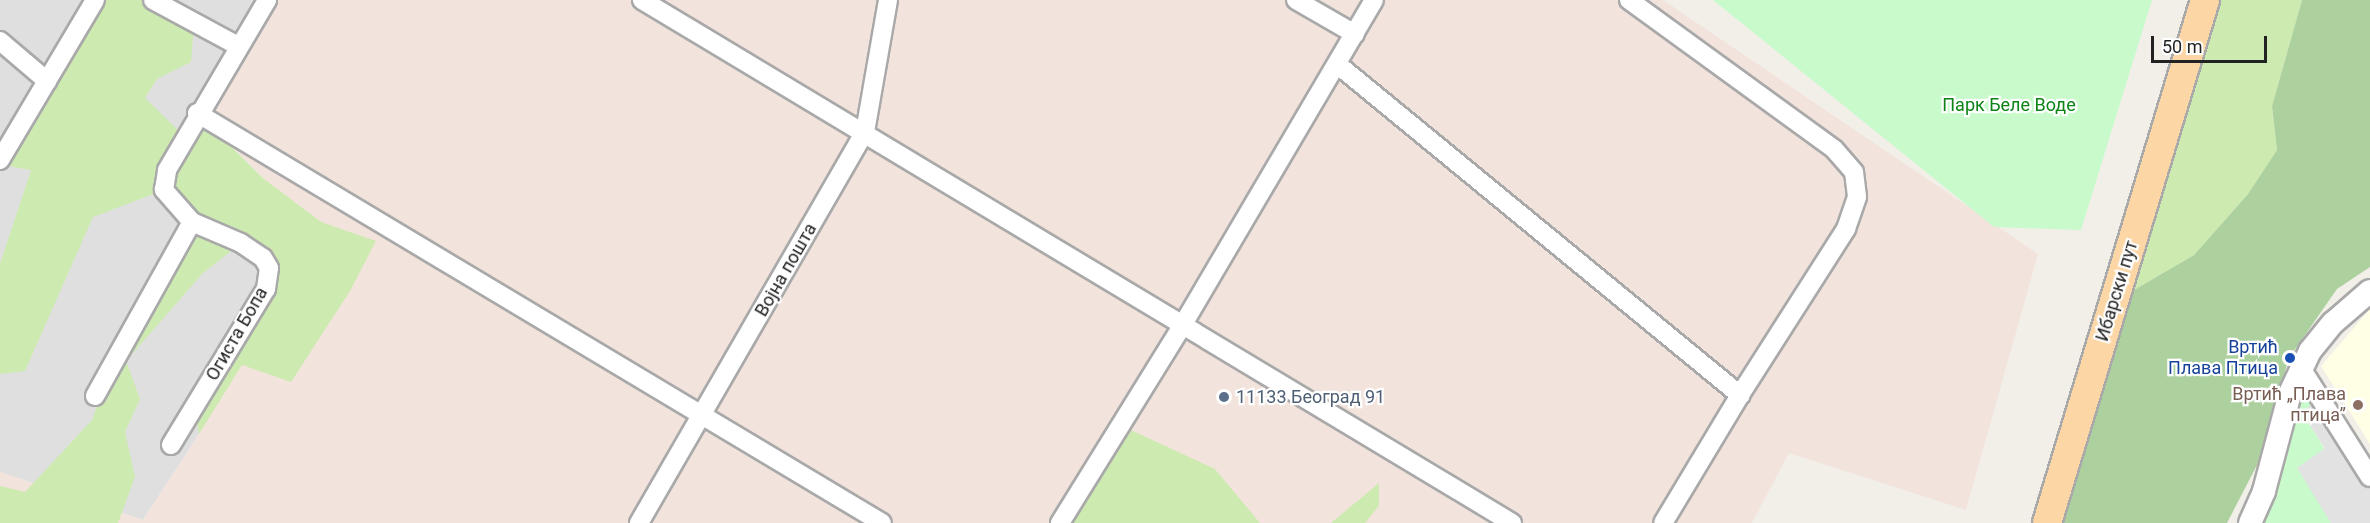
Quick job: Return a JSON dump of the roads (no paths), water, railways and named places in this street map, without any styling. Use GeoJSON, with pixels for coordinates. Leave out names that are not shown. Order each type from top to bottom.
{"type":"FeatureCollection","features":[{"type":"Feature","properties":{"kind":"main road","name":"Ибарски пут"},"geometry":{"type":"LineString","coordinates":[[2047,523],[2205,0]]}},
{"type":"Feature","properties":{"kind":"street"},"geometry":{"type":"LineString","coordinates":[[0,158],[95,0]]}},
{"type":"Feature","properties":{"kind":"street"},"geometry":{"type":"LineString","coordinates":[[153,0],[238,46]]}},
{"type":"Feature","properties":{"kind":"street","name":"Огиста Бопа"},"geometry":{"type":"LineString","coordinates":[[171,445],[266,290],[269,268],[263,258],[241,243],[192,222],[164,190],[167,170],[197,112],[267,0]]}},
{"type":"Feature","properties":{"kind":"street"},"geometry":{"type":"LineString","coordinates":[[642,0],[1512,523]]}},
{"type":"Feature","properties":{"kind":"street","name":"Војна пошта"},"geometry":{"type":"LineString","coordinates":[[639,523],[865,132],[888,0]]}},
{"type":"Feature","properties":{"kind":"street"},"geometry":{"type":"LineString","coordinates":[[1296,0],[1355,34]]}},
{"type":"Feature","properties":{"kind":"street"},"geometry":{"type":"LineString","coordinates":[[1060,523],[1182,326],[1374,0]]}},
{"type":"Feature","properties":{"kind":"street"},"geometry":{"type":"LineString","coordinates":[[1629,0],[1834,149],[1854,172],[1857,197],[1846,229],[1740,395],[1663,523]]}},
{"type":"Feature","properties":{"kind":"street"},"geometry":{"type":"LineString","coordinates":[[0,41],[47,81]]}},
{"type":"Feature","properties":{"kind":"street"},"geometry":{"type":"LineString","coordinates":[[1337,64],[1740,395]]}},
{"type":"Feature","properties":{"kind":"street"},"geometry":{"type":"LineString","coordinates":[[197,112],[882,523]]}},
{"type":"Feature","properties":{"kind":"street"},"geometry":{"type":"LineString","coordinates":[[95,396],[192,222]]}},
{"type":"Feature","properties":{"kind":"street"},"geometry":{"type":"LineString","coordinates":[[2250,523],[2301,368],[2322,335],[2370,291]]}},
{"type":"Feature","properties":{"kind":"street"},"geometry":{"type":"LineString","coordinates":[[2301,368],[2370,477]]}},
{"type":"Feature","properties":{"kind":"place","name":"Вртић Плава Птица"},"geometry":{"type":"Point","coordinates":[2290,358]}},
{"type":"Feature","properties":{"kind":"place","name":"11133 Београд 91"},"geometry":{"type":"Point","coordinates":[1224,397]}},
{"type":"Feature","properties":{"kind":"place","name":"Вртић „Плава птица”"},"geometry":{"type":"Point","coordinates":[2358,405]}},
{"type":"Feature","properties":{"kind":"park label","name":"Парк Беле Воде"},"geometry":{"type":"Point","coordinates":[2009,105]}}]}
